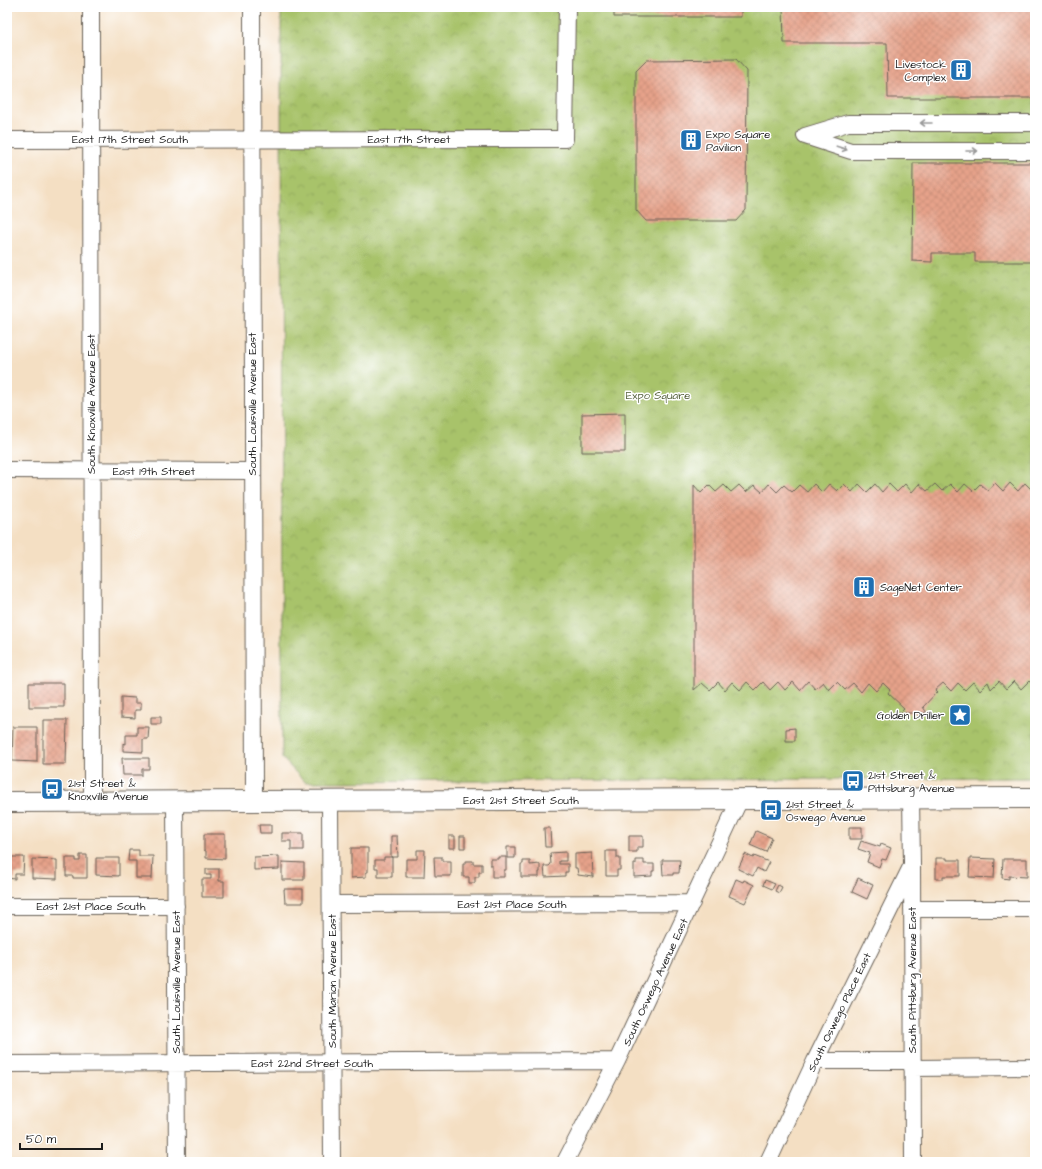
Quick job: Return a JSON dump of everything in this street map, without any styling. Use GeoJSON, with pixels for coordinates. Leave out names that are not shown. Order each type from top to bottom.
{"type":"FeatureCollection","features":[{"type":"Feature","properties":{"kind":"main road","name":"East 21st Street South"},"geometry":{"type":"LineString","coordinates":[[7,802],[1035,798]]}},
{"type":"Feature","properties":{"kind":"street","name":"South Knoxville Avenue East"},"geometry":{"type":"LineString","coordinates":[[91,7],[92,802]]}},
{"type":"Feature","properties":{"kind":"street","name":"South Louisville Avenue East"},"geometry":{"type":"LineString","coordinates":[[252,7],[254,800]]}},
{"type":"Feature","properties":{"kind":"street","name":"East 17th Street"},"geometry":{"type":"LineString","coordinates":[[253,139],[565,139],[567,7]]}},
{"type":"Feature","properties":{"kind":"street"},"geometry":{"type":"LineString","coordinates":[[1035,123],[848,123],[805,136],[851,151],[1035,151]]}},
{"type":"Feature","properties":{"kind":"street","name":"East 17th Street South"},"geometry":{"type":"LineString","coordinates":[[7,140],[253,139]]}},
{"type":"Feature","properties":{"kind":"street","name":"East 19th Street"},"geometry":{"type":"LineString","coordinates":[[7,470],[252,471]]}},
{"type":"Feature","properties":{"kind":"street","name":"South Pittsburg Avenue East"},"geometry":{"type":"LineString","coordinates":[[911,798],[913,1162]]}},
{"type":"Feature","properties":{"kind":"street","name":"South Oswego Avenue East"},"geometry":{"type":"LineString","coordinates":[[565,1162],[617,1061],[740,799]]}},
{"type":"Feature","properties":{"kind":"street","name":"South Marion Avenue East"},"geometry":{"type":"LineString","coordinates":[[330,800],[332,1162]]}},
{"type":"Feature","properties":{"kind":"street","name":"South Louisville Avenue East"},"geometry":{"type":"LineString","coordinates":[[175,801],[177,1162]]}},
{"type":"Feature","properties":{"kind":"street","name":"South Oswego Place East"},"geometry":{"type":"LineString","coordinates":[[768,1162],[815,1061],[912,864]]}},
{"type":"Feature","properties":{"kind":"street","name":"East 21st Place South"},"geometry":{"type":"LineString","coordinates":[[331,904],[692,903]]}},
{"type":"Feature","properties":{"kind":"street","name":"East 21st Place South"},"geometry":{"type":"LineString","coordinates":[[7,906],[176,906]]}},
{"type":"Feature","properties":{"kind":"street"},"geometry":{"type":"LineString","coordinates":[[912,909],[1035,908]]}},
{"type":"Feature","properties":{"kind":"street","name":"East 22nd Street South"},"geometry":{"type":"LineString","coordinates":[[7,1064],[617,1061]]}},
{"type":"Feature","properties":{"kind":"street"},"geometry":{"type":"LineString","coordinates":[[815,1061],[1035,1067]]}},
{"type":"Feature","properties":{"kind":"green space","name":"Expo Square"},"geometry":{"type":"Polygon","coordinates":[[[281,7],[1035,7],[1035,778],[305,782],[282,758],[281,7]]]}},
{"type":"Feature","properties":{"kind":"building"},"geometry":{"type":"Polygon","coordinates":[[[614,7],[741,7],[741,17],[614,17],[614,7]]]}},
{"type":"Feature","properties":{"kind":"building","name":"Livestock Complex"},"geometry":{"type":"Polygon","coordinates":[[[783,7],[1035,7],[1035,98],[888,98],[887,43],[784,43],[783,7]]]}},
{"type":"Feature","properties":{"kind":"building","name":"Expo Square Pavilion"},"geometry":{"type":"Polygon","coordinates":[[[736,59],[747,71],[746,210],[736,221],[646,221],[636,210],[636,71],[647,60],[736,59]]]}},
{"type":"Feature","properties":{"kind":"building"},"geometry":{"type":"Polygon","coordinates":[[[913,163],[1035,163],[1035,262],[975,262],[975,253],[932,253],[932,262],[912,261],[913,163]]]}},
{"type":"Feature","properties":{"kind":"building"},"geometry":{"type":"Polygon","coordinates":[[[625,413],[625,452],[582,452],[582,414],[625,413]]]}},
{"type":"Feature","properties":{"kind":"building","name":"SageNet Center"},"geometry":{"type":"Polygon","coordinates":[[[995,483],[1003,491],[1010,483],[1018,491],[1025,483],[1033,491],[1035,489],[1035,687],[1029,681],[1021,689],[1014,681],[1006,689],[999,681],[991,689],[988,682],[980,690],[973,682],[965,690],[958,683],[951,691],[943,683],[935,690],[937,692],[923,707],[927,713],[899,713],[904,708],[888,693],[890,690],[883,683],[876,691],[868,683],[861,692],[853,683],[845,690],[837,682],[829,690],[823,682],[815,689],[808,681],[800,690],[793,682],[785,690],[778,682],[770,690],[763,682],[755,690],[747,682],[740,690],[732,682],[725,690],[718,682],[710,690],[702,683],[694,690],[694,485],[701,493],[709,485],[716,492],[724,485],[731,492],[739,485],[746,492],[754,485],[762,492],[769,484],[777,492],[784,485],[792,492],[799,485],[807,492],[814,484],[822,492],[829,484],[837,491],[844,484],[852,492],[859,484],[867,492],[875,484],[882,492],[889,484],[897,492],[905,484],[912,492],[919,484],[927,491],[935,484],[942,491],[950,484],[958,492],[965,484],[973,491],[980,484],[988,491],[995,483]]]}},
{"type":"Feature","properties":{"kind":"building"},"geometry":{"type":"Polygon","coordinates":[[[29,683],[64,683],[64,707],[29,707],[29,683]]]}},
{"type":"Feature","properties":{"kind":"building"},"geometry":{"type":"Polygon","coordinates":[[[121,697],[135,698],[135,703],[141,703],[141,710],[135,710],[135,718],[121,717],[121,697]]]}},
{"type":"Feature","properties":{"kind":"building"},"geometry":{"type":"Polygon","coordinates":[[[151,717],[161,717],[161,724],[151,724],[151,717]]]}},
{"type":"Feature","properties":{"kind":"building"},"geometry":{"type":"Polygon","coordinates":[[[43,720],[67,720],[66,764],[43,764],[43,720]]]}},
{"type":"Feature","properties":{"kind":"building"},"geometry":{"type":"Polygon","coordinates":[[[13,727],[37,727],[37,762],[12,761],[13,727]]]}},
{"type":"Feature","properties":{"kind":"building"},"geometry":{"type":"Polygon","coordinates":[[[137,727],[149,727],[148,739],[143,739],[143,752],[123,751],[123,743],[126,744],[126,735],[137,735],[137,727]]]}},
{"type":"Feature","properties":{"kind":"building"},"geometry":{"type":"Polygon","coordinates":[[[795,728],[795,741],[786,741],[786,729],[795,728]]]}},
{"type":"Feature","properties":{"kind":"building"},"geometry":{"type":"Polygon","coordinates":[[[122,758],[149,758],[149,769],[142,769],[142,775],[123,775],[122,758]]]}},
{"type":"Feature","properties":{"kind":"building"},"geometry":{"type":"Polygon","coordinates":[[[259,825],[271,825],[271,833],[260,833],[259,825]]]}},
{"type":"Feature","properties":{"kind":"building"},"geometry":{"type":"Polygon","coordinates":[[[849,827],[862,827],[862,839],[849,839],[849,827]]]}},
{"type":"Feature","properties":{"kind":"building"},"geometry":{"type":"Polygon","coordinates":[[[544,828],[550,828],[551,847],[545,847],[544,828]]]}},
{"type":"Feature","properties":{"kind":"building"},"geometry":{"type":"Polygon","coordinates":[[[756,831],[772,838],[766,852],[750,845],[756,831]]]}},
{"type":"Feature","properties":{"kind":"building"},"geometry":{"type":"Polygon","coordinates":[[[282,833],[303,833],[303,850],[291,850],[291,841],[282,841],[282,833]]]}},
{"type":"Feature","properties":{"kind":"building"},"geometry":{"type":"Polygon","coordinates":[[[204,834],[225,834],[225,859],[206,858],[206,851],[204,850],[204,834]]]}},
{"type":"Feature","properties":{"kind":"building"},"geometry":{"type":"Polygon","coordinates":[[[391,836],[397,836],[398,857],[391,857],[391,836]]]}},
{"type":"Feature","properties":{"kind":"building"},"geometry":{"type":"Polygon","coordinates":[[[449,836],[455,836],[455,848],[449,848],[449,836]]]}},
{"type":"Feature","properties":{"kind":"building"},"geometry":{"type":"Polygon","coordinates":[[[460,836],[465,836],[465,848],[460,848],[460,836]]]}},
{"type":"Feature","properties":{"kind":"building"},"geometry":{"type":"Polygon","coordinates":[[[629,836],[643,836],[643,847],[637,847],[637,852],[629,852],[629,836]]]}},
{"type":"Feature","properties":{"kind":"building"},"geometry":{"type":"Polygon","coordinates":[[[861,841],[880,847],[881,844],[891,848],[886,860],[882,859],[879,867],[867,862],[870,853],[858,849],[861,841]]]}},
{"type":"Feature","properties":{"kind":"building"},"geometry":{"type":"Polygon","coordinates":[[[507,847],[515,847],[515,858],[507,858],[507,847]]]}},
{"type":"Feature","properties":{"kind":"building"},"geometry":{"type":"Polygon","coordinates":[[[351,848],[368,848],[368,872],[366,872],[366,877],[351,878],[351,848]]]}},
{"type":"Feature","properties":{"kind":"building"},"geometry":{"type":"Polygon","coordinates":[[[129,850],[139,850],[139,856],[153,856],[152,878],[136,878],[136,861],[128,861],[129,850]]]}},
{"type":"Feature","properties":{"kind":"building"},"geometry":{"type":"Polygon","coordinates":[[[417,850],[425,850],[424,877],[406,877],[406,859],[417,859],[417,850]]]}},
{"type":"Feature","properties":{"kind":"building"},"geometry":{"type":"Polygon","coordinates":[[[606,851],[617,851],[617,858],[620,858],[620,870],[617,870],[617,876],[606,876],[606,851]]]}},
{"type":"Feature","properties":{"kind":"building"},"geometry":{"type":"Polygon","coordinates":[[[566,852],[566,861],[559,861],[559,864],[568,864],[568,872],[565,872],[565,876],[545,877],[544,866],[549,866],[551,864],[550,853],[566,852]]]}},
{"type":"Feature","properties":{"kind":"building"},"geometry":{"type":"Polygon","coordinates":[[[1034,852],[1035,879],[1033,879],[1034,852]]]}},
{"type":"Feature","properties":{"kind":"building"},"geometry":{"type":"Polygon","coordinates":[[[592,853],[593,877],[578,875],[577,868],[575,868],[575,854],[592,853]]]}},
{"type":"Feature","properties":{"kind":"building"},"geometry":{"type":"Polygon","coordinates":[[[745,854],[753,858],[754,856],[769,862],[764,872],[757,868],[753,876],[738,869],[745,854]]]}},
{"type":"Feature","properties":{"kind":"building"},"geometry":{"type":"Polygon","coordinates":[[[80,855],[87,855],[87,878],[73,878],[73,876],[66,876],[66,858],[76,858],[76,861],[80,861],[80,855]]]}},
{"type":"Feature","properties":{"kind":"building"},"geometry":{"type":"Polygon","coordinates":[[[279,856],[279,869],[254,870],[254,857],[279,856]]]}},
{"type":"Feature","properties":{"kind":"building"},"geometry":{"type":"Polygon","coordinates":[[[7,857],[24,857],[23,874],[15,874],[15,879],[7,878],[7,857]]]}},
{"type":"Feature","properties":{"kind":"building"},"geometry":{"type":"Polygon","coordinates":[[[384,857],[392,857],[392,877],[378,877],[378,868],[375,868],[375,860],[384,860],[384,857]]]}},
{"type":"Feature","properties":{"kind":"building"},"geometry":{"type":"Polygon","coordinates":[[[434,857],[442,857],[442,861],[451,861],[451,876],[435,876],[434,857]]]}},
{"type":"Feature","properties":{"kind":"building"},"geometry":{"type":"Polygon","coordinates":[[[498,857],[506,857],[506,870],[504,870],[504,877],[492,877],[492,865],[490,865],[490,859],[498,859],[498,857]]]}},
{"type":"Feature","properties":{"kind":"building"},"geometry":{"type":"Polygon","coordinates":[[[96,858],[119,858],[119,876],[96,875],[96,858]]]}},
{"type":"Feature","properties":{"kind":"building"},"geometry":{"type":"Polygon","coordinates":[[[936,858],[960,860],[960,876],[943,876],[943,879],[936,879],[936,858]]]}},
{"type":"Feature","properties":{"kind":"building"},"geometry":{"type":"Polygon","coordinates":[[[970,858],[995,859],[994,878],[969,877],[970,858]]]}},
{"type":"Feature","properties":{"kind":"building"},"geometry":{"type":"Polygon","coordinates":[[[32,859],[57,860],[57,879],[32,878],[32,859]]]}},
{"type":"Feature","properties":{"kind":"building"},"geometry":{"type":"Polygon","coordinates":[[[1003,859],[1027,859],[1027,877],[1009,876],[1009,879],[1002,878],[1003,859]]]}},
{"type":"Feature","properties":{"kind":"building"},"geometry":{"type":"Polygon","coordinates":[[[636,860],[644,860],[644,864],[654,864],[652,876],[634,877],[634,864],[636,864],[636,860]]]}},
{"type":"Feature","properties":{"kind":"building"},"geometry":{"type":"Polygon","coordinates":[[[662,860],[680,860],[679,873],[673,873],[673,875],[663,875],[662,860]]]}},
{"type":"Feature","properties":{"kind":"building"},"geometry":{"type":"Polygon","coordinates":[[[465,861],[473,861],[473,864],[482,864],[482,872],[479,872],[479,877],[475,877],[475,883],[469,883],[469,877],[463,877],[463,864],[465,864],[465,861]]]}},
{"type":"Feature","properties":{"kind":"building"},"geometry":{"type":"Polygon","coordinates":[[[523,861],[530,861],[530,865],[540,864],[539,877],[521,877],[521,864],[523,864],[523,861]]]}},
{"type":"Feature","properties":{"kind":"building"},"geometry":{"type":"Polygon","coordinates":[[[282,862],[304,863],[304,880],[282,880],[282,862]]]}},
{"type":"Feature","properties":{"kind":"building"},"geometry":{"type":"Polygon","coordinates":[[[206,869],[219,869],[219,881],[224,881],[224,897],[202,897],[202,879],[211,879],[211,875],[206,875],[206,869]]]}},
{"type":"Feature","properties":{"kind":"building"},"geometry":{"type":"Polygon","coordinates":[[[858,878],[873,885],[867,899],[852,892],[858,878]]]}},
{"type":"Feature","properties":{"kind":"building"},"geometry":{"type":"Polygon","coordinates":[[[736,879],[743,882],[744,880],[754,885],[745,903],[729,896],[736,879]]]}},
{"type":"Feature","properties":{"kind":"building"},"geometry":{"type":"Polygon","coordinates":[[[765,880],[775,884],[772,889],[763,885],[765,880]]]}},
{"type":"Feature","properties":{"kind":"building"},"geometry":{"type":"Polygon","coordinates":[[[778,885],[782,887],[779,893],[775,891],[778,885]]]}},
{"type":"Feature","properties":{"kind":"building"},"geometry":{"type":"Polygon","coordinates":[[[284,889],[303,889],[303,903],[285,903],[284,889]]]}},
{"type":"Feature","properties":{"kind":"place","name":"Livestock Complex"},"geometry":{"type":"Point","coordinates":[961,70]}},
{"type":"Feature","properties":{"kind":"place","name":"Expo Square Pavilion"},"geometry":{"type":"Point","coordinates":[691,140]}},
{"type":"Feature","properties":{"kind":"place","name":"SageNet Center"},"geometry":{"type":"Point","coordinates":[864,587]}},
{"type":"Feature","properties":{"kind":"place","name":"Golden Driller"},"geometry":{"type":"Point","coordinates":[960,715]}},
{"type":"Feature","properties":{"kind":"place","name":"21st Street & Pittsburg Avenue"},"geometry":{"type":"Point","coordinates":[853,781]}},
{"type":"Feature","properties":{"kind":"place","name":"21st Street & Knoxville Avenue"},"geometry":{"type":"Point","coordinates":[52,789]}},
{"type":"Feature","properties":{"kind":"place","name":"21st Street & Oswego Avenue"},"geometry":{"type":"Point","coordinates":[771,810]}}]}
